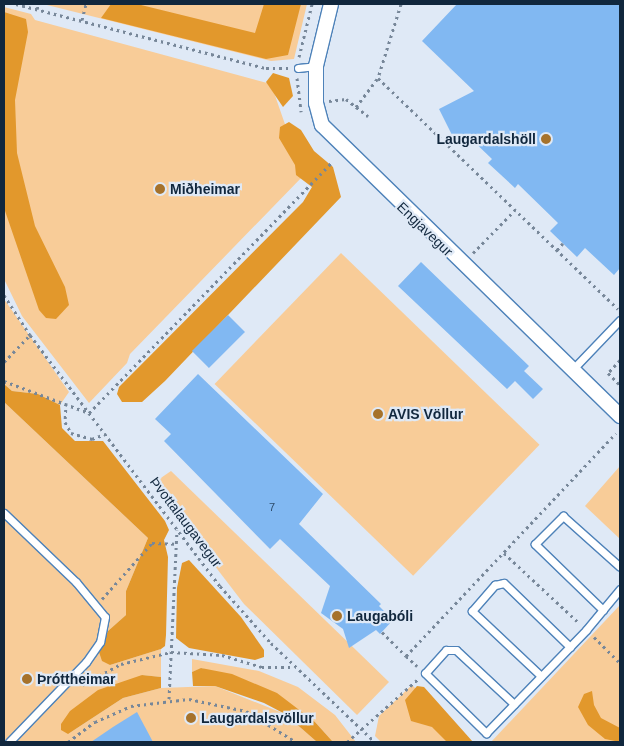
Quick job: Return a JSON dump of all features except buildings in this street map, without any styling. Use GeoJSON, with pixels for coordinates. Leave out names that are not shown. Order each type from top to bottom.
{"type":"FeatureCollection","features":[{"type":"Feature","properties":{"kind":"street","name":"Engjavegur"},"geometry":{"type":"LineString","coordinates":[[331,4],[316,66],[316,103],[322,125],[331,138],[620,416]]}},
{"type":"Feature","properties":{"kind":"lane"},"geometry":{"type":"LineString","coordinates":[[298,68],[316,66]]}},
{"type":"Feature","properties":{"kind":"lane"},"geometry":{"type":"LineString","coordinates":[[572,370],[620,320]]}},
{"type":"Feature","properties":{"kind":"lane"},"geometry":{"type":"LineString","coordinates":[[4,513],[105,617],[100,642],[9,742]]}},
{"type":"Feature","properties":{"kind":"lane"},"geometry":{"type":"LineString","coordinates":[[603,610],[535,544],[563,516],[620,567]]}},
{"type":"Feature","properties":{"kind":"lane"},"geometry":{"type":"LineString","coordinates":[[541,676],[472,611],[495,585],[504,584],[570,646]]}},
{"type":"Feature","properties":{"kind":"lane"},"geometry":{"type":"LineString","coordinates":[[514,704],[456,650],[446,650],[425,673],[486,733],[586,630],[620,589]]}},
{"type":"Feature","properties":{"kind":"path"},"geometry":{"type":"LineString","coordinates":[[16,4],[266,68],[298,68]]}},
{"type":"Feature","properties":{"kind":"path"},"geometry":{"type":"LineString","coordinates":[[38,9],[39,4]]}},
{"type":"Feature","properties":{"kind":"path"},"geometry":{"type":"LineString","coordinates":[[82,20],[86,4]]}},
{"type":"Feature","properties":{"kind":"path"},"geometry":{"type":"LineString","coordinates":[[356,107],[378,78],[401,4]]}},
{"type":"Feature","properties":{"kind":"path"},"geometry":{"type":"LineString","coordinates":[[378,78],[620,311]]}},
{"type":"Feature","properties":{"kind":"path"},"geometry":{"type":"LineString","coordinates":[[299,107],[346,99],[368,116]]}},
{"type":"Feature","properties":{"kind":"path"},"geometry":{"type":"LineString","coordinates":[[4,381],[89,413],[332,162]]}},
{"type":"Feature","properties":{"kind":"path"},"geometry":{"type":"LineString","coordinates":[[462,264],[515,210]]}},
{"type":"Feature","properties":{"kind":"path"},"geometry":{"type":"LineString","coordinates":[[557,250],[563,243]]}},
{"type":"Feature","properties":{"kind":"path","name":"Þvottalaugavegur"},"geometry":{"type":"LineString","coordinates":[[4,295],[30,336],[248,619],[372,741]]}},
{"type":"Feature","properties":{"kind":"path"},"geometry":{"type":"LineString","coordinates":[[4,362],[30,336]]}},
{"type":"Feature","properties":{"kind":"path"},"geometry":{"type":"LineString","coordinates":[[620,360],[608,373],[620,385]]}},
{"type":"Feature","properties":{"kind":"path"},"geometry":{"type":"LineString","coordinates":[[66,403],[64,422],[72,433],[84,439],[105,434]]}},
{"type":"Feature","properties":{"kind":"path"},"geometry":{"type":"LineString","coordinates":[[406,656],[616,433]]}},
{"type":"Feature","properties":{"kind":"path"},"geometry":{"type":"LineString","coordinates":[[169,699],[177,529]]}},
{"type":"Feature","properties":{"kind":"path"},"geometry":{"type":"LineString","coordinates":[[94,604],[108,594],[152,543],[176,544]]}},
{"type":"Feature","properties":{"kind":"path"},"geometry":{"type":"LineString","coordinates":[[504,553],[620,663]]}},
{"type":"Feature","properties":{"kind":"path"},"geometry":{"type":"LineString","coordinates":[[347,742],[360,728],[425,673],[382,632]]}},
{"type":"Feature","properties":{"kind":"path"},"geometry":{"type":"LineString","coordinates":[[75,690],[121,664],[172,652],[222,655],[262,667],[295,667]]}},
{"type":"Feature","properties":{"kind":"path"},"geometry":{"type":"LineString","coordinates":[[68,742],[112,713],[169,699],[228,705],[264,720],[296,742]]}},
{"type":"Feature","properties":{"kind":"shaded area"},"geometry":{"type":"Polygon","coordinates":[[[43,4],[307,4],[294,59],[271,61],[43,4]]]}},
{"type":"Feature","properties":{"kind":"shaded area"},"geometry":{"type":"Polygon","coordinates":[[[111,4],[137,4],[255,33],[264,4],[301,4],[288,55],[266,59],[101,18],[111,4]]]}},
{"type":"Feature","properties":{"kind":"shaded area","name":"Miðheimar"},"geometry":{"type":"Polygon","coordinates":[[[4,7],[31,14],[35,20],[271,84],[303,176],[130,354],[127,363],[89,403],[22,316],[4,279],[4,7]]]}},
{"type":"Feature","properties":{"kind":"shaded area"},"geometry":{"type":"Polygon","coordinates":[[[4,12],[26,19],[28,32],[15,100],[17,153],[35,226],[65,287],[69,305],[56,319],[46,318],[39,310],[4,208],[4,12]]]}},
{"type":"Feature","properties":{"kind":"shaded area"},"geometry":{"type":"Polygon","coordinates":[[[273,73],[289,78],[293,96],[283,107],[266,82],[273,73]]]}},
{"type":"Feature","properties":{"kind":"shaded area"},"geometry":{"type":"Polygon","coordinates":[[[289,122],[301,130],[314,151],[333,167],[341,197],[165,381],[142,402],[122,402],[117,394],[119,387],[303,202],[312,187],[296,175],[295,165],[279,138],[280,127],[289,122]]]}},
{"type":"Feature","properties":{"kind":"shaded area","name":"AVIS Völlur"},"geometry":{"type":"Polygon","coordinates":[[[341,253],[540,445],[413,576],[215,384],[341,253]]]}},
{"type":"Feature","properties":{"kind":"shaded area"},"geometry":{"type":"Polygon","coordinates":[[[4,299],[69,392],[60,405],[38,394],[12,391],[4,384],[4,299]]]}},
{"type":"Feature","properties":{"kind":"shaded area"},"geometry":{"type":"Polygon","coordinates":[[[4,384],[12,391],[38,394],[60,405],[62,428],[75,441],[103,441],[165,521],[169,530],[164,540],[168,557],[166,635],[165,646],[161,649],[110,665],[102,661],[99,652],[108,631],[126,615],[126,591],[148,538],[4,402],[4,384]]]}},
{"type":"Feature","properties":{"kind":"shaded area"},"geometry":{"type":"Polygon","coordinates":[[[4,402],[148,538],[126,591],[126,615],[108,631],[110,665],[161,649],[161,677],[142,675],[68,734],[123,698],[161,688],[215,686],[285,714],[317,742],[4,742],[4,402]]]}},
{"type":"Feature","properties":{"kind":"shaded area"},"geometry":{"type":"Polygon","coordinates":[[[620,466],[620,539],[585,506],[620,466]]]}},
{"type":"Feature","properties":{"kind":"shaded area"},"geometry":{"type":"Polygon","coordinates":[[[171,471],[389,682],[357,715],[244,604],[152,484],[171,471]]]}},
{"type":"Feature","properties":{"kind":"shaded area"},"geometry":{"type":"Polygon","coordinates":[[[189,560],[241,617],[264,650],[264,657],[255,660],[189,648],[176,638],[177,588],[182,563],[189,560]]]}},
{"type":"Feature","properties":{"kind":"shaded area"},"geometry":{"type":"Polygon","coordinates":[[[620,605],[620,742],[491,742],[620,605]]]}},
{"type":"Feature","properties":{"kind":"shaded area"},"geometry":{"type":"Polygon","coordinates":[[[192,659],[259,671],[298,687],[335,715],[356,742],[333,742],[315,722],[202,668],[192,672],[192,659]]]}},
{"type":"Feature","properties":{"kind":"shaded area"},"geometry":{"type":"Polygon","coordinates":[[[201,668],[232,674],[277,693],[315,722],[333,742],[317,742],[285,714],[264,703],[215,686],[193,686],[192,672],[201,668]]]}},
{"type":"Feature","properties":{"kind":"shaded area"},"geometry":{"type":"Polygon","coordinates":[[[142,675],[161,677],[161,688],[123,698],[68,734],[61,730],[61,724],[70,711],[98,690],[142,675]]]}},
{"type":"Feature","properties":{"kind":"shaded area"},"geometry":{"type":"Polygon","coordinates":[[[412,685],[472,742],[381,742],[375,736],[379,716],[412,685]]]}},
{"type":"Feature","properties":{"kind":"shaded area"},"geometry":{"type":"Polygon","coordinates":[[[417,686],[424,687],[473,742],[447,742],[432,727],[411,721],[405,700],[417,686]]]}},
{"type":"Feature","properties":{"kind":"shaded area"},"geometry":{"type":"Polygon","coordinates":[[[592,691],[594,705],[601,718],[620,728],[620,742],[605,739],[588,725],[578,707],[584,694],[592,691]]]}},
{"type":"Feature","properties":{"kind":"place","name":"Laugardalshöll"},"geometry":{"type":"Point","coordinates":[546,139]}},
{"type":"Feature","properties":{"kind":"place","name":"Miðheimar"},"geometry":{"type":"Point","coordinates":[160,189]}},
{"type":"Feature","properties":{"kind":"place","name":"AVIS Völlur"},"geometry":{"type":"Point","coordinates":[378,414]}},
{"type":"Feature","properties":{"kind":"place","name":"Laugabóli"},"geometry":{"type":"Point","coordinates":[337,616]}},
{"type":"Feature","properties":{"kind":"place","name":"Þróttheimar"},"geometry":{"type":"Point","coordinates":[27,679]}},
{"type":"Feature","properties":{"kind":"place","name":"Laugardalsvöllur"},"geometry":{"type":"Point","coordinates":[191,718]}}]}
